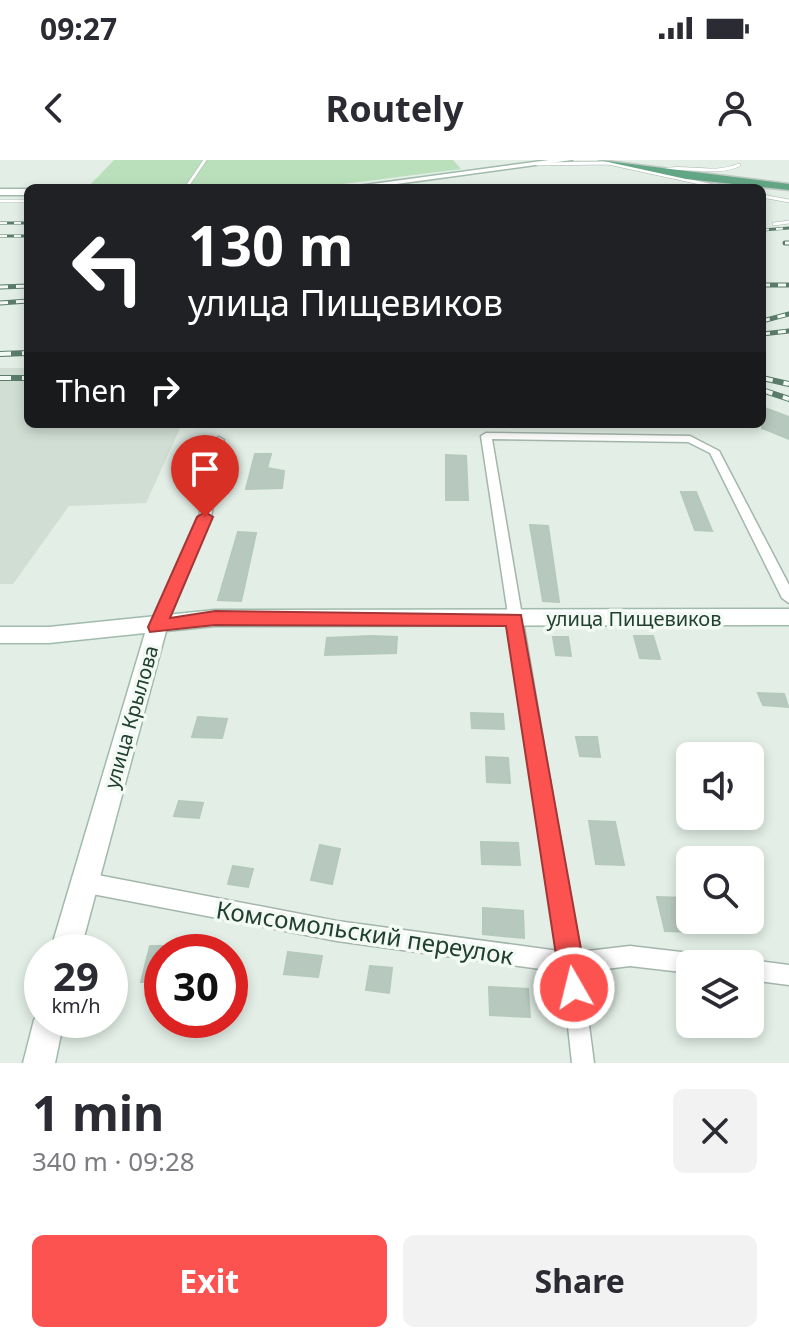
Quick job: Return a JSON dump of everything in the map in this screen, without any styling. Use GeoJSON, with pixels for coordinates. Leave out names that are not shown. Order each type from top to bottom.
{"type":"FeatureCollection","features":[{"type":"Feature","properties":{"kind":"main road"},"geometry":{"type":"LineString","coordinates":[[401,184],[568,160]]}},
{"type":"Feature","properties":{"kind":"main road"},"geometry":{"type":"LineString","coordinates":[[603,160],[658,171],[764,184]]}},
{"type":"Feature","properties":{"kind":"main road"},"geometry":{"type":"LineString","coordinates":[[766,184],[789,187]]}},
{"type":"Feature","properties":{"kind":"main road"},"geometry":{"type":"LineString","coordinates":[[0,192],[24,192]]}},
{"type":"Feature","properties":{"kind":"main road","name":"улица Пищевиков"},"geometry":{"type":"LineString","coordinates":[[0,635],[49,635],[157,627],[215,618],[789,617]]}},
{"type":"Feature","properties":{"kind":"main road","name":"улица Крылова"},"geometry":{"type":"LineString","coordinates":[[69,934],[157,627]]}},
{"type":"Feature","properties":{"kind":"main road"},"geometry":{"type":"LineString","coordinates":[[39,1063],[45,1038]]}},
{"type":"Feature","properties":{"kind":"street"},"geometry":{"type":"LineString","coordinates":[[583,1063],[571,963],[486,436],[690,439],[714,451],[789,598]]}},
{"type":"Feature","properties":{"kind":"street","name":"улица Крылова"},"geometry":{"type":"LineString","coordinates":[[157,627],[205,517],[219,440]]}},
{"type":"Feature","properties":{"kind":"street","name":"Комсомольский переулок"},"geometry":{"type":"LineString","coordinates":[[82,882],[337,931],[571,963],[630,956],[676,961]]}},
{"type":"Feature","properties":{"kind":"street"},"geometry":{"type":"LineString","coordinates":[[764,972],[789,975]]}},
{"type":"Feature","properties":{"kind":"lane"},"geometry":{"type":"LineString","coordinates":[[189,184],[205,160]]}},
{"type":"Feature","properties":{"kind":"lane"},"geometry":{"type":"LineString","coordinates":[[537,164],[608,163],[705,184]]}},
{"type":"Feature","properties":{"kind":"lane"},"geometry":{"type":"LineString","coordinates":[[658,171],[668,166],[719,173],[739,165]]}},
{"type":"Feature","properties":{"kind":"lane"},"geometry":{"type":"LineString","coordinates":[[766,197],[789,201]]}},
{"type":"Feature","properties":{"kind":"lane"},"geometry":{"type":"LineString","coordinates":[[0,201],[24,201]]}},
{"type":"Feature","properties":{"kind":"lane"},"geometry":{"type":"LineString","coordinates":[[774,224],[789,222]]}},
{"type":"Feature","properties":{"kind":"shaded area"},"geometry":{"type":"Polygon","coordinates":[[[0,368],[24,368],[24,428],[180,428],[146,503],[69,506],[13,584],[0,584],[0,368]]]}},
{"type":"Feature","properties":{"kind":"green space"},"geometry":{"type":"Polygon","coordinates":[[[114,160],[453,160],[461,169],[343,184],[91,184],[114,160]]]}},
{"type":"Feature","properties":{"kind":"building"},"geometry":{"type":"Polygon","coordinates":[[[766,408],[789,417],[789,439],[762,428],[766,428],[766,408]]]}},
{"type":"Feature","properties":{"kind":"building"},"geometry":{"type":"Polygon","coordinates":[[[255,454],[271,454],[267,468],[284,471],[282,488],[246,489],[255,454]]]}},
{"type":"Feature","properties":{"kind":"building"},"geometry":{"type":"Polygon","coordinates":[[[446,455],[466,456],[468,500],[446,500],[446,455]]]}},
{"type":"Feature","properties":{"kind":"building"},"geometry":{"type":"Polygon","coordinates":[[[681,492],[696,492],[712,531],[695,530],[681,492]]]}},
{"type":"Feature","properties":{"kind":"building"},"geometry":{"type":"Polygon","coordinates":[[[530,525],[548,526],[559,602],[543,601],[530,525]]]}},
{"type":"Feature","properties":{"kind":"building"},"geometry":{"type":"Polygon","coordinates":[[[238,532],[256,533],[241,601],[218,600],[238,532]]]}},
{"type":"Feature","properties":{"kind":"building"},"geometry":{"type":"Polygon","coordinates":[[[634,636],[653,636],[660,659],[640,658],[634,636]]]}},
{"type":"Feature","properties":{"kind":"building"},"geometry":{"type":"Polygon","coordinates":[[[397,637],[396,653],[325,655],[327,638],[397,637]]]}},
{"type":"Feature","properties":{"kind":"building"},"geometry":{"type":"Polygon","coordinates":[[[553,637],[568,637],[571,656],[556,655],[553,637]]]}},
{"type":"Feature","properties":{"kind":"building"},"geometry":{"type":"Polygon","coordinates":[[[758,693],[784,694],[788,707],[763,705],[758,693]]]}},
{"type":"Feature","properties":{"kind":"building"},"geometry":{"type":"Polygon","coordinates":[[[471,713],[503,714],[504,729],[472,728],[471,713]]]}},
{"type":"Feature","properties":{"kind":"building"},"geometry":{"type":"Polygon","coordinates":[[[198,717],[227,719],[222,738],[192,737],[198,717]]]}},
{"type":"Feature","properties":{"kind":"building"},"geometry":{"type":"Polygon","coordinates":[[[576,737],[597,737],[600,757],[580,756],[576,737]]]}},
{"type":"Feature","properties":{"kind":"building"},"geometry":{"type":"Polygon","coordinates":[[[486,757],[508,758],[510,783],[487,782],[486,757]]]}},
{"type":"Feature","properties":{"kind":"building"},"geometry":{"type":"Polygon","coordinates":[[[179,801],[203,803],[199,818],[174,816],[179,801]]]}},
{"type":"Feature","properties":{"kind":"building"},"geometry":{"type":"Polygon","coordinates":[[[589,821],[615,822],[624,865],[596,864],[589,821]]]}},
{"type":"Feature","properties":{"kind":"building"},"geometry":{"type":"Polygon","coordinates":[[[481,842],[518,843],[520,865],[482,864],[481,842]]]}},
{"type":"Feature","properties":{"kind":"building"},"geometry":{"type":"Polygon","coordinates":[[[320,845],[340,849],[332,884],[311,880],[320,845]]]}},
{"type":"Feature","properties":{"kind":"building"},"geometry":{"type":"Polygon","coordinates":[[[233,866],[253,869],[248,887],[228,884],[233,866]]]}},
{"type":"Feature","properties":{"kind":"building"},"geometry":{"type":"Polygon","coordinates":[[[657,897],[676,898],[676,931],[665,931],[657,897]]]}},
{"type":"Feature","properties":{"kind":"building"},"geometry":{"type":"Polygon","coordinates":[[[483,908],[523,911],[524,938],[483,934],[483,908]]]}},
{"type":"Feature","properties":{"kind":"building"},"geometry":{"type":"Polygon","coordinates":[[[288,952],[322,956],[318,977],[284,974],[288,952]]]}},
{"type":"Feature","properties":{"kind":"building"},"geometry":{"type":"Polygon","coordinates":[[[370,966],[392,968],[389,993],[366,990],[370,966]]]}},
{"type":"Feature","properties":{"kind":"building"},"geometry":{"type":"Polygon","coordinates":[[[489,987],[528,989],[530,1017],[490,1015],[489,987]]]}},
{"type":"Feature","properties":{"kind":"railway"},"geometry":{"type":"LineString","coordinates":[[0,223],[24,223]]}},
{"type":"Feature","properties":{"kind":"railway"},"geometry":{"type":"LineString","coordinates":[[766,230],[789,228]]}},
{"type":"Feature","properties":{"kind":"railway"},"geometry":{"type":"LineString","coordinates":[[0,236],[24,236]]}},
{"type":"Feature","properties":{"kind":"railway"},"geometry":{"type":"LineString","coordinates":[[766,285],[789,285]]}},
{"type":"Feature","properties":{"kind":"railway"},"geometry":{"type":"LineString","coordinates":[[0,287],[24,286]]}},
{"type":"Feature","properties":{"kind":"railway"},"geometry":{"type":"LineString","coordinates":[[0,303],[24,301]]}},
{"type":"Feature","properties":{"kind":"railway"},"geometry":{"type":"LineString","coordinates":[[766,320],[789,314]]}},
{"type":"Feature","properties":{"kind":"railway"},"geometry":{"type":"LineString","coordinates":[[766,334],[789,331]]}},
{"type":"Feature","properties":{"kind":"railway"},"geometry":{"type":"LineString","coordinates":[[0,354],[24,353]]}},
{"type":"Feature","properties":{"kind":"railway"},"geometry":{"type":"LineString","coordinates":[[0,378],[24,378]]}},
{"type":"Feature","properties":{"kind":"railway"},"geometry":{"type":"LineString","coordinates":[[766,379],[789,384]]}},
{"type":"Feature","properties":{"kind":"railway"},"geometry":{"type":"LineString","coordinates":[[766,391],[789,399]]}},
{"type":"Feature","properties":{"kind":"route"},"geometry":{"type":"LineString","coordinates":[[205,517],[157,627],[215,618],[340,616],[514,619],[574,988]]}}]}
